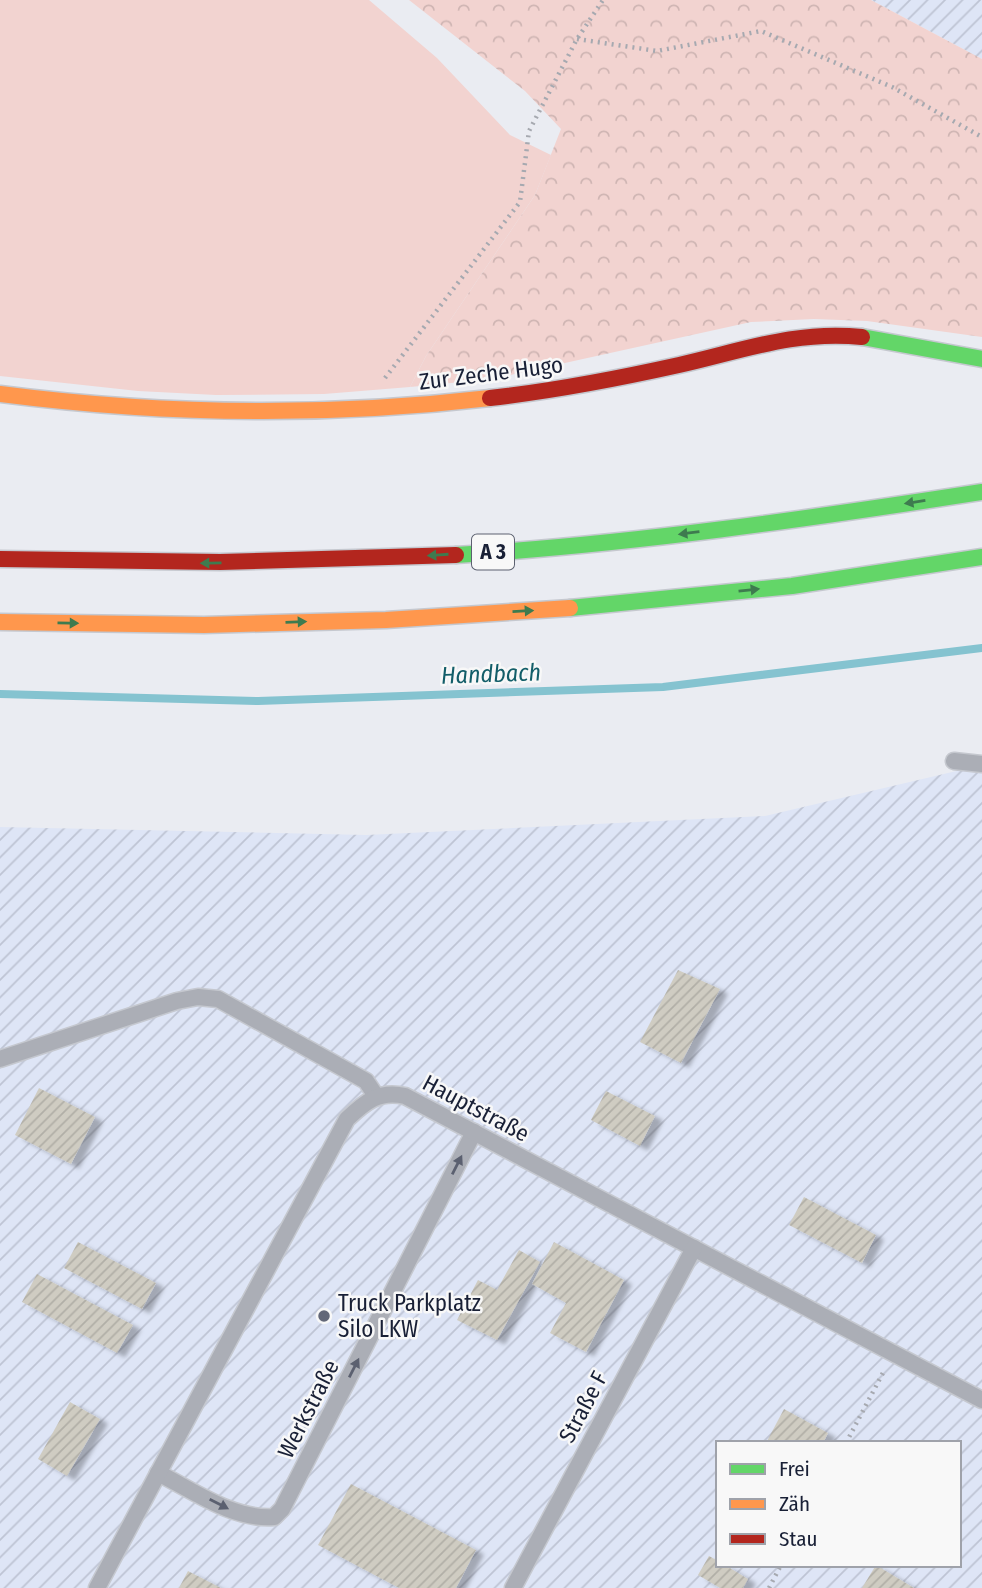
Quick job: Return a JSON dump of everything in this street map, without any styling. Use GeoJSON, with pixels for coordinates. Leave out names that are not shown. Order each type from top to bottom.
{"type":"FeatureCollection","features":[{"type":"Feature","properties":{"kind":"main road","name":"Zur Zeche Hugo"},"geometry":{"type":"LineString","coordinates":[[0,394],[118,406],[216,410],[310,411],[396,407],[482,399],[601,381],[681,365],[781,340],[822,334],[875,340],[982,359]]}},
{"type":"Feature","properties":{"kind":"main road","name":"A 3"},"geometry":{"type":"LineString","coordinates":[[0,559],[203,563],[385,559],[588,545],[781,523],[982,492]]}},
{"type":"Feature","properties":{"kind":"main road"},"geometry":{"type":"LineString","coordinates":[[0,622],[204,625],[386,620],[592,607],[792,586],[982,557]]}},
{"type":"Feature","properties":{"kind":"lane"},"geometry":{"type":"LineString","coordinates":[[954,761],[982,764]]}},
{"type":"Feature","properties":{"kind":"lane"},"geometry":{"type":"LineString","coordinates":[[0,1059],[177,1001],[198,997],[218,999],[280,1032],[366,1081],[376,1096],[362,1104],[346,1119],[97,1588]]}},
{"type":"Feature","properties":{"kind":"lane","name":"Hauptstraße"},"geometry":{"type":"LineString","coordinates":[[376,1096],[391,1093],[405,1096],[982,1400]]}},
{"type":"Feature","properties":{"kind":"lane","name":"Werkstraße"},"geometry":{"type":"LineString","coordinates":[[158,1473],[236,1513],[258,1518],[274,1517],[282,1508],[474,1132]]}},
{"type":"Feature","properties":{"kind":"lane","name":"Straße F"},"geometry":{"type":"LineString","coordinates":[[513,1588],[694,1248]]}},
{"type":"Feature","properties":{"kind":"path"},"geometry":{"type":"LineString","coordinates":[[385,377],[520,202],[529,131],[577,38],[603,0]]}},
{"type":"Feature","properties":{"kind":"path"},"geometry":{"type":"LineString","coordinates":[[577,38],[657,51],[761,31],[892,87],[982,137]]}},
{"type":"Feature","properties":{"kind":"path"},"geometry":{"type":"LineString","coordinates":[[847,1441],[894,1353]]}},
{"type":"Feature","properties":{"kind":"path"},"geometry":{"type":"LineString","coordinates":[[769,1588],[780,1567]]}},
{"type":"Feature","properties":{"kind":"shaded area"},"geometry":{"type":"Polygon","coordinates":[[[871,0],[982,0],[982,59],[871,0]]]}},
{"type":"Feature","properties":{"kind":"shaded area"},"geometry":{"type":"Polygon","coordinates":[[[982,765],[982,1588],[0,1588],[0,827],[366,835],[765,816],[982,765]]]}},
{"type":"Feature","properties":{"kind":"green space"},"geometry":{"type":"Polygon","coordinates":[[[0,0],[369,0],[437,58],[510,135],[551,155],[535,195],[426,356],[410,387],[324,394],[216,395],[138,391],[0,376],[0,0]]]}},
{"type":"Feature","properties":{"kind":"green space"},"geometry":{"type":"Polygon","coordinates":[[[409,0],[871,0],[982,59],[982,337],[867,321],[814,319],[751,322],[492,379],[410,387],[426,356],[535,195],[561,129],[525,91],[409,0]]]}},
{"type":"Feature","properties":{"kind":"building"},"geometry":{"type":"Polygon","coordinates":[[[678,970],[720,989],[681,1063],[640,1042],[678,970]]]}},
{"type":"Feature","properties":{"kind":"building"},"geometry":{"type":"Polygon","coordinates":[[[39,1088],[95,1117],[71,1164],[15,1135],[39,1088]]]}},
{"type":"Feature","properties":{"kind":"building"},"geometry":{"type":"Polygon","coordinates":[[[606,1091],[655,1116],[640,1146],[591,1120],[606,1091]]]}},
{"type":"Feature","properties":{"kind":"building"},"geometry":{"type":"Polygon","coordinates":[[[804,1197],[876,1235],[862,1263],[789,1225],[804,1197]]]}},
{"type":"Feature","properties":{"kind":"building"},"geometry":{"type":"Polygon","coordinates":[[[78,1242],[156,1283],[142,1309],[64,1268],[78,1242]]]}},
{"type":"Feature","properties":{"kind":"building"},"geometry":{"type":"Polygon","coordinates":[[[554,1242],[624,1280],[586,1352],[550,1333],[566,1303],[532,1284],[554,1242]]]}},
{"type":"Feature","properties":{"kind":"building"},"geometry":{"type":"Polygon","coordinates":[[[519,1250],[540,1262],[497,1340],[457,1320],[478,1280],[497,1290],[519,1250]]]}},
{"type":"Feature","properties":{"kind":"building"},"geometry":{"type":"Polygon","coordinates":[[[37,1274],[133,1325],[117,1353],[22,1302],[37,1274]]]}},
{"type":"Feature","properties":{"kind":"building"},"geometry":{"type":"Polygon","coordinates":[[[70,1402],[100,1419],[67,1476],[38,1459],[70,1402]]]}},
{"type":"Feature","properties":{"kind":"building"},"geometry":{"type":"Polygon","coordinates":[[[784,1409],[828,1433],[824,1441],[767,1441],[784,1409]]]}},
{"type":"Feature","properties":{"kind":"building"},"geometry":{"type":"Polygon","coordinates":[[[351,1484],[476,1550],[456,1588],[399,1588],[318,1545],[351,1484]]]}},
{"type":"Feature","properties":{"kind":"building"},"geometry":{"type":"Polygon","coordinates":[[[709,1556],[716,1560],[716,1567],[728,1567],[748,1579],[743,1588],[720,1588],[698,1575],[709,1556]]]}},
{"type":"Feature","properties":{"kind":"building"},"geometry":{"type":"Polygon","coordinates":[[[875,1567],[879,1567],[914,1588],[862,1588],[875,1567]]]}},
{"type":"Feature","properties":{"kind":"building"},"geometry":{"type":"Polygon","coordinates":[[[188,1571],[221,1588],[179,1588],[188,1571]]]}},
{"type":"Feature","properties":{"kind":"waterway","name":"Handbach"},"geometry":{"type":"LineString","coordinates":[[0,694],[258,701],[663,687],[982,648]]}},
{"type":"Feature","properties":{"kind":"traffic: fast"},"geometry":{"type":"LineString","coordinates":[[862,337],[982,359]]}},
{"type":"Feature","properties":{"kind":"traffic: fast"},"geometry":{"type":"LineString","coordinates":[[456,555],[720,530],[982,492]]}},
{"type":"Feature","properties":{"kind":"traffic: fast"},"geometry":{"type":"LineString","coordinates":[[570,608],[792,586],[982,557]]}},
{"type":"Feature","properties":{"kind":"traffic: slow"},"geometry":{"type":"LineString","coordinates":[[0,394],[122,406],[245,411],[367,408],[490,398]]}},
{"type":"Feature","properties":{"kind":"traffic: slow"},"geometry":{"type":"LineString","coordinates":[[0,622],[204,625],[386,620],[570,608]]}},
{"type":"Feature","properties":{"kind":"traffic: jam"},"geometry":{"type":"LineString","coordinates":[[490,398],[608,380],[791,339],[814,336],[862,337]]}},
{"type":"Feature","properties":{"kind":"traffic: jam"},"geometry":{"type":"LineString","coordinates":[[0,559],[220,562],[456,555]]}},
{"type":"Feature","properties":{"kind":"place","name":"Truck Parkplatz Silo LKW"},"geometry":{"type":"Point","coordinates":[324,1316]}}]}
